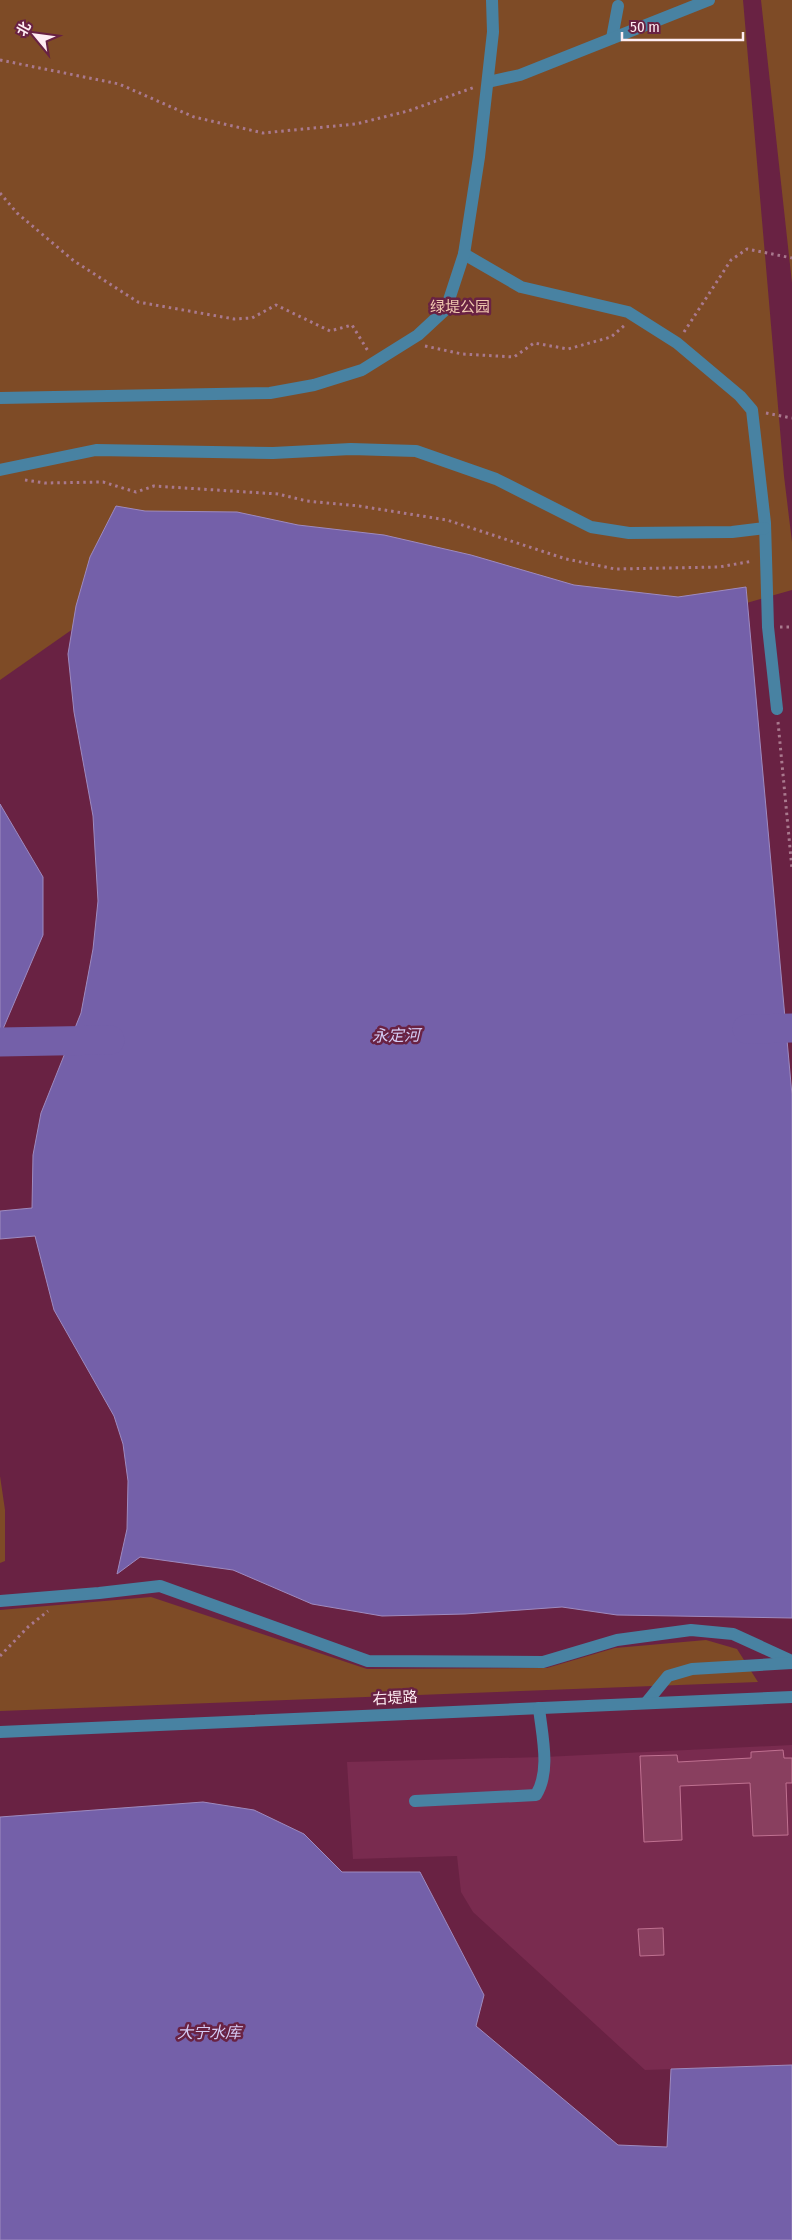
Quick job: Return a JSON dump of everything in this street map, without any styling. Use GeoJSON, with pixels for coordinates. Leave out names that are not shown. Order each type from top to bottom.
{"type":"FeatureCollection","features":[{"type":"Feature","properties":{"kind":"street"},"geometry":{"type":"LineString","coordinates":[[0,398],[270,393],[314,385],[362,370],[418,335],[446,309],[464,254],[479,157],[494,28],[492,0]]}},
{"type":"Feature","properties":{"kind":"street"},"geometry":{"type":"LineString","coordinates":[[488,82],[520,75],[709,0]]}},
{"type":"Feature","properties":{"kind":"street"},"geometry":{"type":"LineString","coordinates":[[612,38],[618,6]]}},
{"type":"Feature","properties":{"kind":"street"},"geometry":{"type":"LineString","coordinates":[[464,254],[521,287],[628,312],[677,343],[740,396],[752,410],[765,528],[768,627],[777,709]]}},
{"type":"Feature","properties":{"kind":"street"},"geometry":{"type":"LineString","coordinates":[[2,470],[96,450],[273,452],[352,449],[416,451],[496,479],[591,527],[629,533],[732,532],[765,528]]}},
{"type":"Feature","properties":{"kind":"street"},"geometry":{"type":"LineString","coordinates":[[0,1601],[160,1586],[368,1661],[543,1662],[617,1640],[691,1630],[733,1634],[769,1658]]}},
{"type":"Feature","properties":{"kind":"street"},"geometry":{"type":"LineString","coordinates":[[646,1703],[668,1676],[692,1669],[769,1658],[791,1662]]}},
{"type":"Feature","properties":{"kind":"street","name":"右堤路"},"geometry":{"type":"LineString","coordinates":[[0,1732],[792,1697]]}},
{"type":"Feature","properties":{"kind":"street"},"geometry":{"type":"LineString","coordinates":[[416,1801],[536,1795],[544,1783],[540,1708]]}},
{"type":"Feature","properties":{"kind":"path"},"geometry":{"type":"LineString","coordinates":[[0,60],[119,84],[194,117],[263,132],[356,124],[408,111],[488,82]]}},
{"type":"Feature","properties":{"kind":"path"},"geometry":{"type":"LineString","coordinates":[[0,193],[17,213],[74,261],[138,302],[234,319],[252,318],[276,305],[330,331],[352,325],[368,352],[371,364]]}},
{"type":"Feature","properties":{"kind":"path"},"geometry":{"type":"LineString","coordinates":[[677,343],[731,260],[747,249],[792,258]]}},
{"type":"Feature","properties":{"kind":"path"},"geometry":{"type":"LineString","coordinates":[[408,342],[462,354],[514,357],[534,343],[568,349],[611,336],[636,317]]}},
{"type":"Feature","properties":{"kind":"path"},"geometry":{"type":"LineString","coordinates":[[752,410],[792,418]]}},
{"type":"Feature","properties":{"kind":"path"},"geometry":{"type":"LineString","coordinates":[[2,470],[21,480],[45,483],[103,482],[136,492],[154,486],[278,494],[308,501],[359,506],[447,520],[566,559],[615,569],[719,567],[766,560]]}},
{"type":"Feature","properties":{"kind":"path"},"geometry":{"type":"LineString","coordinates":[[777,709],[792,869]]}},
{"type":"Feature","properties":{"kind":"path"},"geometry":{"type":"LineString","coordinates":[[0,1656],[28,1627],[47,1614],[54,1597]]}},
{"type":"Feature","properties":{"kind":"shaded area"},"geometry":{"type":"Polygon","coordinates":[[[792,1745],[792,2065],[645,2070],[473,1912],[461,1892],[457,1856],[353,1859],[347,1762],[544,1757],[792,1745]]]}},
{"type":"Feature","properties":{"kind":"green space","name":"绿堤公园"},"geometry":{"type":"Polygon","coordinates":[[[0,0],[743,0],[784,476],[792,542],[792,590],[593,647],[170,561],[0,680],[0,0]]]}},
{"type":"Feature","properties":{"kind":"green space"},"geometry":{"type":"Polygon","coordinates":[[[761,0],[792,0],[792,283],[761,0]]]}},
{"type":"Feature","properties":{"kind":"green space"},"geometry":{"type":"Polygon","coordinates":[[[0,1476],[5,1510],[5,1561],[0,1563],[0,1476]]]}},
{"type":"Feature","properties":{"kind":"green space"},"geometry":{"type":"Polygon","coordinates":[[[151,1597],[367,1669],[547,1668],[615,1648],[706,1640],[737,1649],[758,1682],[0,1711],[0,1610],[151,1597]]]}},
{"type":"Feature","properties":{"kind":"water"},"geometry":{"type":"Polygon","coordinates":[[[116,506],[145,511],[237,512],[298,525],[384,535],[471,555],[574,585],[678,597],[746,587],[792,1095],[792,1618],[617,1615],[562,1607],[465,1614],[382,1616],[312,1604],[233,1570],[140,1557],[117,1574],[127,1529],[128,1481],[123,1444],[114,1416],[54,1310],[35,1236],[0,1239],[0,1211],[32,1208],[33,1155],[41,1113],[81,1013],[93,949],[98,901],[93,816],[74,712],[68,654],[76,606],[90,557],[116,506]]]}},
{"type":"Feature","properties":{"kind":"water"},"geometry":{"type":"Polygon","coordinates":[[[0,804],[43,877],[43,935],[0,1036],[0,804]]]}},
{"type":"Feature","properties":{"kind":"water","name":"大宁水库"},"geometry":{"type":"Polygon","coordinates":[[[203,1802],[254,1810],[304,1834],[342,1872],[420,1872],[484,1995],[476,2026],[618,2145],[667,2147],[671,2069],[792,2065],[792,2240],[0,2240],[0,1817],[203,1802]]]}},
{"type":"Feature","properties":{"kind":"building"},"geometry":{"type":"Polygon","coordinates":[[[783,1750],[784,1758],[792,1758],[792,1783],[786,1783],[788,1835],[753,1836],[750,1783],[680,1786],[682,1840],[644,1842],[640,1756],[677,1755],[678,1762],[751,1758],[751,1752],[783,1750]]]}},
{"type":"Feature","properties":{"kind":"building"},"geometry":{"type":"Polygon","coordinates":[[[663,1928],[664,1955],[640,1956],[638,1929],[663,1928]]]}},
{"type":"Feature","properties":{"kind":"waterway","name":"永定河"},"geometry":{"type":"LineString","coordinates":[[747,1029],[792,1028]]}},
{"type":"Feature","properties":{"kind":"waterway","name":"永定河"},"geometry":{"type":"LineString","coordinates":[[0,1042],[110,1040]]}}]}
